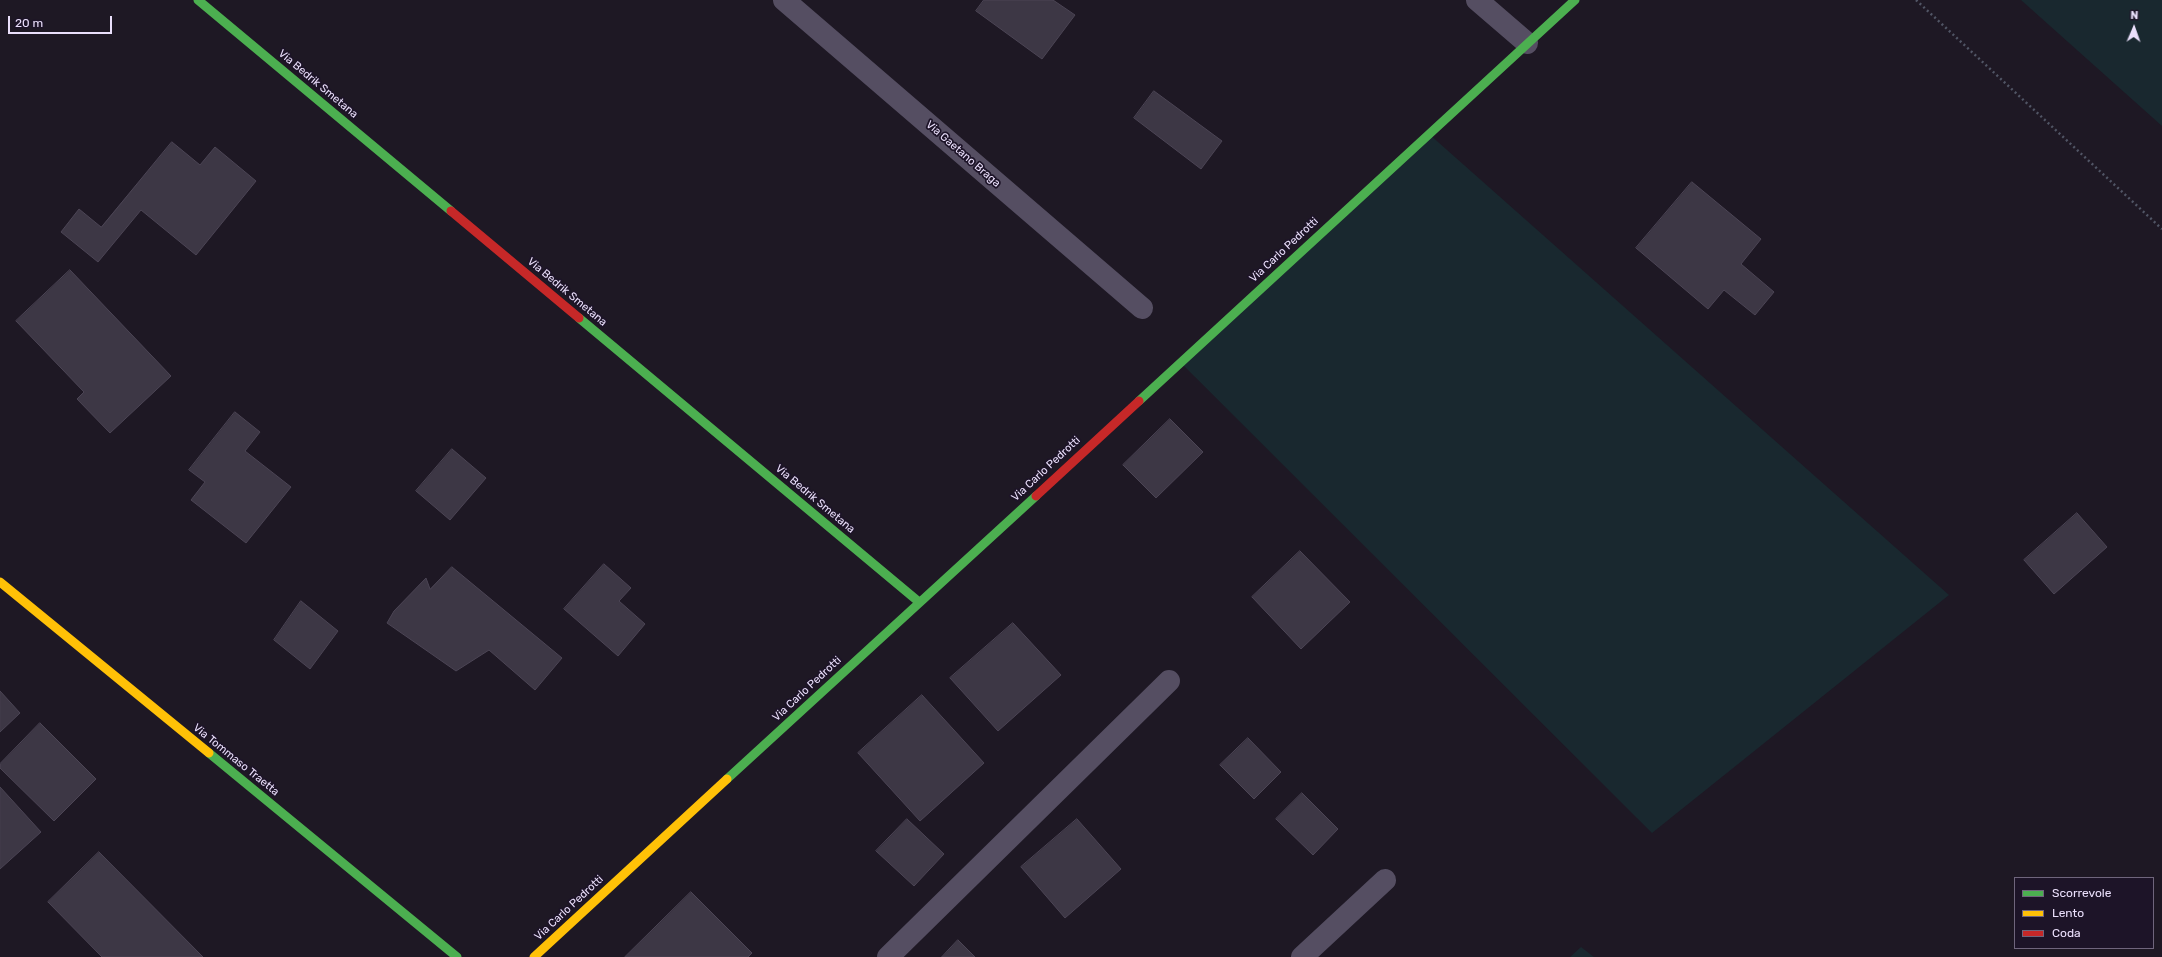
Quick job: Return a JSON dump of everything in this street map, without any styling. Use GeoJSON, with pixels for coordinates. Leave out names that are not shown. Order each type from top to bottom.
{"type":"FeatureCollection","features":[{"type":"Feature","properties":{"kind":"street","name":"Via Bedrik Smetana"},"geometry":{"type":"LineString","coordinates":[[198,0],[919,602]]}},
{"type":"Feature","properties":{"kind":"street","name":"Via Gaetano Braga"},"geometry":{"type":"LineString","coordinates":[[784,0],[1142,308]]}},
{"type":"Feature","properties":{"kind":"street"},"geometry":{"type":"LineString","coordinates":[[1477,0],[1527,43]]}},
{"type":"Feature","properties":{"kind":"street","name":"Via Carlo Pedrotti"},"geometry":{"type":"LineString","coordinates":[[534,957],[1574,0]]}},
{"type":"Feature","properties":{"kind":"street","name":"Via Tommaso Traetta"},"geometry":{"type":"LineString","coordinates":[[0,582],[457,957]]}},
{"type":"Feature","properties":{"kind":"street"},"geometry":{"type":"LineString","coordinates":[[888,957],[1169,681]]}},
{"type":"Feature","properties":{"kind":"street"},"geometry":{"type":"LineString","coordinates":[[1302,957],[1385,880]]}},
{"type":"Feature","properties":{"kind":"path"},"geometry":{"type":"LineString","coordinates":[[1916,0],[2162,229]]}},
{"type":"Feature","properties":{"kind":"shaded area"},"geometry":{"type":"Polygon","coordinates":[[[2021,0],[2162,0],[2162,126],[2021,0]]]}},
{"type":"Feature","properties":{"kind":"shaded area"},"geometry":{"type":"Polygon","coordinates":[[[1429,134],[1949,595],[1652,833],[1180,362],[1429,134]]]}},
{"type":"Feature","properties":{"kind":"shaded area"},"geometry":{"type":"Polygon","coordinates":[[[1581,947],[1594,957],[1570,957],[1581,947]]]}},
{"type":"Feature","properties":{"kind":"building"},"geometry":{"type":"Polygon","coordinates":[[[984,0],[1053,0],[1075,15],[1042,59],[976,11],[984,0]]]}},
{"type":"Feature","properties":{"kind":"building"},"geometry":{"type":"Polygon","coordinates":[[[1154,91],[1222,141],[1201,169],[1134,118],[1154,91]]]}},
{"type":"Feature","properties":{"kind":"building"},"geometry":{"type":"Polygon","coordinates":[[[172,142],[200,165],[215,147],[256,181],[196,255],[141,210],[98,262],[61,232],[79,209],[101,227],[172,142]]]}},
{"type":"Feature","properties":{"kind":"building"},"geometry":{"type":"Polygon","coordinates":[[[1692,182],[1761,239],[1741,264],[1774,292],[1755,315],[1724,290],[1708,309],[1636,248],[1692,182]]]}},
{"type":"Feature","properties":{"kind":"building"},"geometry":{"type":"Polygon","coordinates":[[[70,270],[171,376],[110,433],[77,399],[84,392],[16,321],[70,270]]]}},
{"type":"Feature","properties":{"kind":"building"},"geometry":{"type":"Polygon","coordinates":[[[235,412],[260,432],[245,451],[291,487],[246,543],[191,500],[205,482],[189,470],[235,412]]]}},
{"type":"Feature","properties":{"kind":"building"},"geometry":{"type":"Polygon","coordinates":[[[1170,419],[1203,452],[1156,498],[1123,465],[1170,419]]]}},
{"type":"Feature","properties":{"kind":"building"},"geometry":{"type":"Polygon","coordinates":[[[452,449],[486,478],[450,520],[416,491],[452,449]]]}},
{"type":"Feature","properties":{"kind":"building"},"geometry":{"type":"Polygon","coordinates":[[[2077,513],[2107,547],[2054,594],[2024,560],[2077,513]]]}},
{"type":"Feature","properties":{"kind":"building"},"geometry":{"type":"Polygon","coordinates":[[[1300,551],[1350,602],[1301,649],[1252,597],[1300,551]]]}},
{"type":"Feature","properties":{"kind":"building"},"geometry":{"type":"Polygon","coordinates":[[[604,564],[631,588],[619,601],[645,624],[618,656],[564,609],[604,564]]]}},
{"type":"Feature","properties":{"kind":"building"},"geometry":{"type":"Polygon","coordinates":[[[452,567],[562,658],[535,690],[489,650],[456,671],[387,623],[394,611],[426,578],[430,589],[452,567]]]}},
{"type":"Feature","properties":{"kind":"building"},"geometry":{"type":"Polygon","coordinates":[[[301,601],[338,631],[310,669],[274,640],[301,601]]]}},
{"type":"Feature","properties":{"kind":"building"},"geometry":{"type":"Polygon","coordinates":[[[1013,623],[1061,675],[998,731],[950,678],[1013,623]]]}},
{"type":"Feature","properties":{"kind":"building"},"geometry":{"type":"Polygon","coordinates":[[[0,691],[20,713],[0,732],[0,691]]]}},
{"type":"Feature","properties":{"kind":"building"},"geometry":{"type":"Polygon","coordinates":[[[922,695],[984,763],[920,821],[858,753],[922,695]]]}},
{"type":"Feature","properties":{"kind":"building"},"geometry":{"type":"Polygon","coordinates":[[[40,723],[96,779],[54,821],[0,768],[0,764],[40,723]]]}},
{"type":"Feature","properties":{"kind":"building"},"geometry":{"type":"Polygon","coordinates":[[[1248,738],[1281,772],[1254,799],[1220,765],[1248,738]]]}},
{"type":"Feature","properties":{"kind":"building"},"geometry":{"type":"Polygon","coordinates":[[[0,787],[41,832],[0,869],[0,787]]]}},
{"type":"Feature","properties":{"kind":"building"},"geometry":{"type":"Polygon","coordinates":[[[1302,793],[1338,829],[1313,855],[1276,819],[1302,793]]]}},
{"type":"Feature","properties":{"kind":"building"},"geometry":{"type":"Polygon","coordinates":[[[907,819],[944,854],[914,886],[876,851],[907,819]]]}},
{"type":"Feature","properties":{"kind":"building"},"geometry":{"type":"Polygon","coordinates":[[[1077,819],[1121,869],[1065,918],[1021,867],[1077,819]]]}},
{"type":"Feature","properties":{"kind":"building"},"geometry":{"type":"Polygon","coordinates":[[[99,852],[203,957],[102,957],[48,902],[99,852]]]}},
{"type":"Feature","properties":{"kind":"building"},"geometry":{"type":"Polygon","coordinates":[[[691,892],[752,953],[748,957],[625,957],[691,892]]]}},
{"type":"Feature","properties":{"kind":"building"},"geometry":{"type":"Polygon","coordinates":[[[958,940],[975,957],[942,957],[958,940]]]}},
{"type":"Feature","properties":{"kind":"traffic: fast"},"geometry":{"type":"LineString","coordinates":[[198,0],[451,211]]}},
{"type":"Feature","properties":{"kind":"traffic: fast"},"geometry":{"type":"LineString","coordinates":[[1139,401],[1575,0]]}},
{"type":"Feature","properties":{"kind":"traffic: fast"},"geometry":{"type":"LineString","coordinates":[[579,318],[919,602]]}},
{"type":"Feature","properties":{"kind":"traffic: fast"},"geometry":{"type":"LineString","coordinates":[[727,779],[1036,496]]}},
{"type":"Feature","properties":{"kind":"traffic: fast"},"geometry":{"type":"LineString","coordinates":[[209,753],[457,957]]}},
{"type":"Feature","properties":{"kind":"traffic: slow"},"geometry":{"type":"LineString","coordinates":[[0,582],[209,753]]}},
{"type":"Feature","properties":{"kind":"traffic: slow"},"geometry":{"type":"LineString","coordinates":[[534,957],[727,779]]}},
{"type":"Feature","properties":{"kind":"traffic: jam"},"geometry":{"type":"LineString","coordinates":[[451,211],[579,318]]}},
{"type":"Feature","properties":{"kind":"traffic: jam"},"geometry":{"type":"LineString","coordinates":[[1036,496],[1139,401]]}}]}
